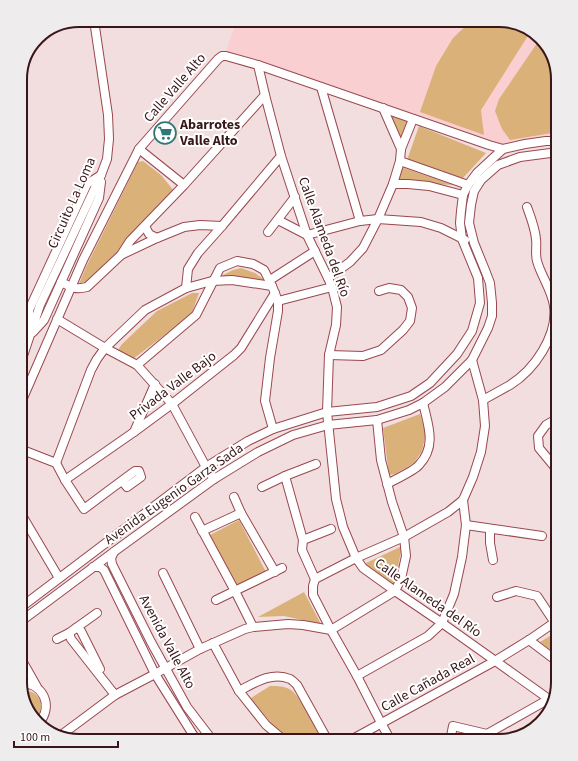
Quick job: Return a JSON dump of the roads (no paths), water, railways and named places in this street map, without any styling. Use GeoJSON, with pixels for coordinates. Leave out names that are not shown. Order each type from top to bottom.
{"type":"FeatureCollection","features":[{"type":"Feature","properties":{"kind":"street","name":"Circuito La Loma"},"geometry":{"type":"LineString","coordinates":[[27,345],[40,305],[101,175],[106,159],[109,139],[108,114],[95,27]]}},
{"type":"Feature","properties":{"kind":"street","name":"Calle Valle Alto"},"geometry":{"type":"LineString","coordinates":[[27,389],[83,260],[139,149],[222,56],[258,65],[503,149]]}},
{"type":"Feature","properties":{"kind":"street","name":"Calle Alameda del Río"},"geometry":{"type":"LineString","coordinates":[[258,65],[281,156],[308,235],[332,287],[337,307],[336,325],[329,355],[327,412],[336,499],[344,527],[356,558],[363,568],[548,698]]}},
{"type":"Feature","properties":{"kind":"street"},"geometry":{"type":"LineString","coordinates":[[321,87],[360,221]]}},
{"type":"Feature","properties":{"kind":"street"},"geometry":{"type":"LineString","coordinates":[[121,256],[130,241],[184,186],[265,95]]}},
{"type":"Feature","properties":{"kind":"street"},"geometry":{"type":"LineString","coordinates":[[383,108],[402,149]]}},
{"type":"Feature","properties":{"kind":"street"},"geometry":{"type":"LineString","coordinates":[[328,278],[350,262],[364,248],[393,184],[402,149],[413,119]]}},
{"type":"Feature","properties":{"kind":"street"},"geometry":{"type":"LineString","coordinates":[[503,149],[532,143],[551,142]]}},
{"type":"Feature","properties":{"kind":"street"},"geometry":{"type":"LineString","coordinates":[[139,149],[184,186]]}},
{"type":"Feature","properties":{"kind":"street","name":"Avenida Eugenio Garza Sada"},"geometry":{"type":"LineString","coordinates":[[27,603],[206,467],[248,441],[272,429],[327,412],[377,407],[411,396],[430,383],[457,354],[472,331],[480,303],[478,278],[462,239],[460,223],[463,196],[468,185],[477,173],[503,149]]}},
{"type":"Feature","properties":{"kind":"street","name":"Avenida Eugenio Garza Sada"},"geometry":{"type":"LineString","coordinates":[[27,617],[214,479],[258,452],[293,435],[328,425],[376,420],[409,410],[423,403],[445,387],[472,360],[488,328],[492,316],[490,283],[474,243],[469,224],[474,191],[481,180],[498,165],[520,157],[551,153]]}},
{"type":"Feature","properties":{"kind":"street"},"geometry":{"type":"LineString","coordinates":[[186,288],[188,269],[198,253],[281,156]]}},
{"type":"Feature","properties":{"kind":"street"},"geometry":{"type":"LineString","coordinates":[[400,161],[468,185]]}},
{"type":"Feature","properties":{"kind":"street"},"geometry":{"type":"LineString","coordinates":[[31,334],[44,320],[99,198],[101,175]]}},
{"type":"Feature","properties":{"kind":"street"},"geometry":{"type":"LineString","coordinates":[[393,184],[429,186],[463,196]]}},
{"type":"Feature","properties":{"kind":"street"},"geometry":{"type":"LineString","coordinates":[[268,232],[295,198]]}},
{"type":"Feature","properties":{"kind":"street"},"geometry":{"type":"LineString","coordinates":[[527,207],[535,232],[536,259],[551,295]]}},
{"type":"Feature","properties":{"kind":"street"},"geometry":{"type":"LineString","coordinates":[[278,220],[308,235],[360,221],[378,219],[421,222],[441,228],[462,239],[474,243]]}},
{"type":"Feature","properties":{"kind":"street"},"geometry":{"type":"LineString","coordinates":[[61,282],[79,289],[87,287],[121,256],[157,238],[184,227],[200,225],[222,226]]}},
{"type":"Feature","properties":{"kind":"street"},"geometry":{"type":"LineString","coordinates":[[146,226],[149,234],[157,238]]}},
{"type":"Feature","properties":{"kind":"street"},"geometry":{"type":"LineString","coordinates":[[56,463],[91,370],[97,359],[105,348],[145,310],[186,288],[212,281],[232,280],[272,286],[315,251]]}},
{"type":"Feature","properties":{"kind":"street"},"geometry":{"type":"LineString","coordinates":[[137,365],[196,315],[212,281],[220,268],[237,262],[253,264],[264,270],[278,301],[278,311],[265,401],[272,429]]}},
{"type":"Feature","properties":{"kind":"street","name":"Privada Valle Bajo"},"geometry":{"type":"LineString","coordinates":[[65,480],[134,432],[234,356],[241,348],[272,286]]}},
{"type":"Feature","properties":{"kind":"street"},"geometry":{"type":"LineString","coordinates":[[278,301],[332,287]]}},
{"type":"Feature","properties":{"kind":"street"},"geometry":{"type":"LineString","coordinates":[[329,355],[363,356],[381,350],[403,330],[410,321],[412,308],[408,297],[401,290],[389,288],[379,290]]}},
{"type":"Feature","properties":{"kind":"street"},"geometry":{"type":"LineString","coordinates":[[57,319],[105,348],[137,365],[172,404],[214,479]]}},
{"type":"Feature","properties":{"kind":"street"},"geometry":{"type":"LineString","coordinates":[[483,400],[510,384],[529,369],[542,351],[551,332]]}},
{"type":"Feature","properties":{"kind":"street"},"geometry":{"type":"LineString","coordinates":[[315,579],[356,558],[404,537],[448,512],[463,500],[473,477],[481,452],[485,426],[483,400],[472,360]]}},
{"type":"Feature","properties":{"kind":"street"},"geometry":{"type":"LineString","coordinates":[[134,432],[155,384]]}},
{"type":"Feature","properties":{"kind":"street"},"geometry":{"type":"LineString","coordinates":[[387,484],[418,466],[426,456],[430,446],[430,437],[423,403]]}},
{"type":"Feature","properties":{"kind":"street"},"geometry":{"type":"LineString","coordinates":[[68,733],[115,694],[155,674],[200,648],[253,627],[288,624],[331,630],[395,591],[401,579],[406,556],[404,537],[381,460],[376,420]]}},
{"type":"Feature","properties":{"kind":"street"},"geometry":{"type":"LineString","coordinates":[[551,422],[546,425],[538,436],[539,448],[551,463]]}},
{"type":"Feature","properties":{"kind":"street"},"geometry":{"type":"LineString","coordinates":[[27,452],[56,463],[84,509],[122,481]]}},
{"type":"Feature","properties":{"kind":"street"},"geometry":{"type":"LineString","coordinates":[[262,487],[316,464]]}},
{"type":"Feature","properties":{"kind":"street"},"geometry":{"type":"LineString","coordinates":[[285,476],[304,540],[302,550],[315,579],[313,595],[388,734]]}},
{"type":"Feature","properties":{"kind":"street"},"geometry":{"type":"LineString","coordinates":[[234,497],[241,513],[275,572]]}},
{"type":"Feature","properties":{"kind":"street"},"geometry":{"type":"LineString","coordinates":[[357,676],[428,636],[442,623],[454,594],[462,557],[466,525],[463,500]]}},
{"type":"Feature","properties":{"kind":"street"},"geometry":{"type":"LineString","coordinates":[[202,530],[241,513]]}},
{"type":"Feature","properties":{"kind":"street"},"geometry":{"type":"LineString","coordinates":[[195,517],[253,627]]}},
{"type":"Feature","properties":{"kind":"street"},"geometry":{"type":"LineString","coordinates":[[27,524],[59,578]]}},
{"type":"Feature","properties":{"kind":"street"},"geometry":{"type":"LineString","coordinates":[[466,525],[542,536]]}},
{"type":"Feature","properties":{"kind":"street"},"geometry":{"type":"LineString","coordinates":[[304,540],[331,529]]}},
{"type":"Feature","properties":{"kind":"street"},"geometry":{"type":"LineString","coordinates":[[490,529],[492,560]]}},
{"type":"Feature","properties":{"kind":"street","name":"Avenida Valle Alto"},"geometry":{"type":"LineString","coordinates":[[115,551],[111,558],[112,564],[151,642],[187,707],[208,734]]}},
{"type":"Feature","properties":{"kind":"street","name":"Avenida Valle Alto"},"geometry":{"type":"LineString","coordinates":[[93,567],[100,567],[104,570],[155,674],[192,734]]}},
{"type":"Feature","properties":{"kind":"street"},"geometry":{"type":"LineString","coordinates":[[216,600],[282,568]]}},
{"type":"Feature","properties":{"kind":"street"},"geometry":{"type":"LineString","coordinates":[[163,573],[200,648]]}},
{"type":"Feature","properties":{"kind":"street"},"geometry":{"type":"LineString","coordinates":[[496,597],[516,591],[537,596],[551,614]]}},
{"type":"Feature","properties":{"kind":"street"},"geometry":{"type":"LineString","coordinates":[[27,608],[33,612]]}},
{"type":"Feature","properties":{"kind":"street"},"geometry":{"type":"LineString","coordinates":[[57,640],[97,613]]}},
{"type":"Feature","properties":{"kind":"street","name":"Calle Cañada Real"},"geometry":{"type":"LineString","coordinates":[[361,734],[495,661],[551,625]]}},
{"type":"Feature","properties":{"kind":"street"},"geometry":{"type":"LineString","coordinates":[[73,630],[79,629],[81,631],[106,682]]}},
{"type":"Feature","properties":{"kind":"street"},"geometry":{"type":"LineString","coordinates":[[73,630],[71,639],[115,694]]}},
{"type":"Feature","properties":{"kind":"street"},"geometry":{"type":"LineString","coordinates":[[529,640],[551,657]]}},
{"type":"Feature","properties":{"kind":"street"},"geometry":{"type":"LineString","coordinates":[[213,643],[239,691],[266,725],[277,734]]}},
{"type":"Feature","properties":{"kind":"street"},"geometry":{"type":"LineString","coordinates":[[27,669],[46,700],[46,708],[43,719]]}},
{"type":"Feature","properties":{"kind":"street"},"geometry":{"type":"LineString","coordinates":[[239,691],[266,677],[279,676],[290,679],[297,685],[324,734]]}},
{"type":"Feature","properties":{"kind":"street"},"geometry":{"type":"LineString","coordinates":[[27,684],[37,687]]}},
{"type":"Feature","properties":{"kind":"street"},"geometry":{"type":"LineString","coordinates":[[493,734],[547,702]]}},
{"type":"Feature","properties":{"kind":"street"},"geometry":{"type":"LineString","coordinates":[[451,734],[453,726],[475,734]]}},
{"type":"Feature","properties":{"kind":"place","name":"Abarrotes Valle Alto"},"geometry":{"type":"Point","coordinates":[165,133]}}]}
